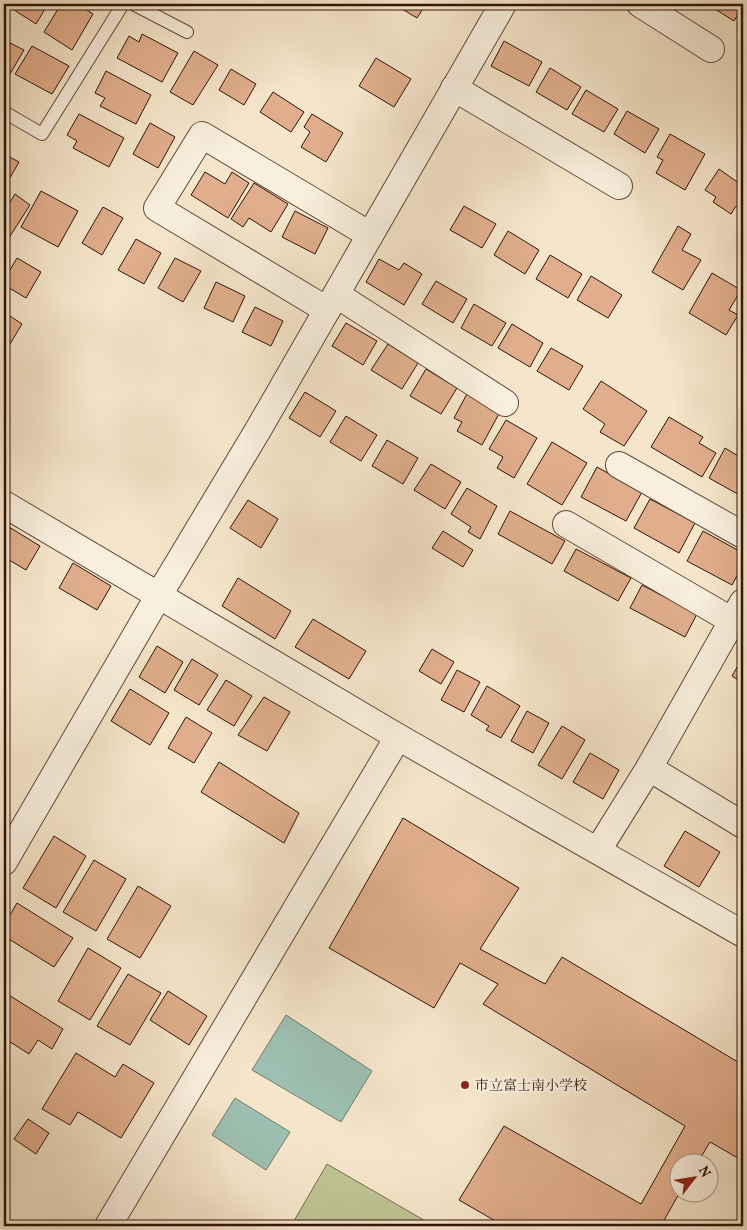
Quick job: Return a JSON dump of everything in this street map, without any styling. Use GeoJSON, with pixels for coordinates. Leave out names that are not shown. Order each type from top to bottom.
{"type":"FeatureCollection","features":[{"type":"Feature","properties":{"kind":"street"},"geometry":{"type":"LineString","coordinates":[[4,862],[159,595],[258,430],[503,4]]}},
{"type":"Feature","properties":{"kind":"street"},"geometry":{"type":"LineString","coordinates":[[640,4],[711,48]]}},
{"type":"Feature","properties":{"kind":"street"},"geometry":{"type":"LineString","coordinates":[[454,88],[619,186]]}},
{"type":"Feature","properties":{"kind":"street"},"geometry":{"type":"LineString","coordinates":[[370,235],[202,135],[157,208],[332,302],[506,403]]}},
{"type":"Feature","properties":{"kind":"street"},"geometry":{"type":"LineString","coordinates":[[619,465],[743,535]]}},
{"type":"Feature","properties":{"kind":"street"},"geometry":{"type":"LineString","coordinates":[[4,504],[398,736],[743,934]]}},
{"type":"Feature","properties":{"kind":"street"},"geometry":{"type":"LineString","coordinates":[[566,524],[740,617],[598,850]]}},
{"type":"Feature","properties":{"kind":"street"},"geometry":{"type":"LineString","coordinates":[[108,1226],[398,736]]}},
{"type":"Feature","properties":{"kind":"street"},"geometry":{"type":"LineString","coordinates":[[649,768],[743,825]]}},
{"type":"Feature","properties":{"kind":"lane"},"geometry":{"type":"LineString","coordinates":[[4,112],[42,134],[123,4]]}},
{"type":"Feature","properties":{"kind":"lane"},"geometry":{"type":"LineString","coordinates":[[134,4],[188,32]]}},
{"type":"Feature","properties":{"kind":"green space"},"geometry":{"type":"Polygon","coordinates":[[[327,1164],[434,1226],[291,1226],[327,1164]]]}},
{"type":"Feature","properties":{"kind":"shaded area"},"geometry":{"type":"Polygon","coordinates":[[[286,1015],[372,1071],[341,1122],[252,1070],[286,1015]]]}},
{"type":"Feature","properties":{"kind":"shaded area"},"geometry":{"type":"Polygon","coordinates":[[[235,1098],[290,1132],[266,1170],[212,1135],[235,1098]]]}},
{"type":"Feature","properties":{"kind":"building"},"geometry":{"type":"Polygon","coordinates":[[[10,4],[48,4],[36,24],[8,6],[10,4]]]}},
{"type":"Feature","properties":{"kind":"building"},"geometry":{"type":"Polygon","coordinates":[[[61,4],[78,4],[93,14],[72,50],[44,32],[61,4]]]}},
{"type":"Feature","properties":{"kind":"building"},"geometry":{"type":"Polygon","coordinates":[[[394,4],[426,4],[417,18],[394,4]]]}},
{"type":"Feature","properties":{"kind":"building"},"geometry":{"type":"Polygon","coordinates":[[[707,4],[743,4],[743,6],[734,21],[707,4]]]}},
{"type":"Feature","properties":{"kind":"building"},"geometry":{"type":"Polygon","coordinates":[[[142,34],[178,53],[162,82],[117,58],[129,36],[139,42],[142,34]]]}},
{"type":"Feature","properties":{"kind":"building"},"geometry":{"type":"Polygon","coordinates":[[[4,40],[24,50],[7,79],[4,77],[4,40]]]}},
{"type":"Feature","properties":{"kind":"building"},"geometry":{"type":"Polygon","coordinates":[[[504,41],[542,62],[529,86],[491,66],[504,41]]]}},
{"type":"Feature","properties":{"kind":"building"},"geometry":{"type":"Polygon","coordinates":[[[32,46],[69,66],[52,94],[15,74],[32,46]]]}},
{"type":"Feature","properties":{"kind":"building"},"geometry":{"type":"Polygon","coordinates":[[[194,51],[218,65],[193,105],[170,92],[194,51]]]}},
{"type":"Feature","properties":{"kind":"building"},"geometry":{"type":"Polygon","coordinates":[[[376,58],[411,79],[394,107],[359,86],[376,58]]]}},
{"type":"Feature","properties":{"kind":"building"},"geometry":{"type":"Polygon","coordinates":[[[550,68],[581,87],[567,110],[536,92],[550,68]]]}},
{"type":"Feature","properties":{"kind":"building"},"geometry":{"type":"Polygon","coordinates":[[[231,69],[256,84],[244,105],[219,90],[231,69]]]}},
{"type":"Feature","properties":{"kind":"building"},"geometry":{"type":"Polygon","coordinates":[[[106,71],[151,95],[136,124],[100,106],[105,98],[95,93],[106,71]]]}},
{"type":"Feature","properties":{"kind":"building"},"geometry":{"type":"Polygon","coordinates":[[[586,90],[618,109],[604,132],[572,114],[586,90]]]}},
{"type":"Feature","properties":{"kind":"building"},"geometry":{"type":"Polygon","coordinates":[[[273,92],[304,112],[291,132],[260,112],[273,92]]]}},
{"type":"Feature","properties":{"kind":"building"},"geometry":{"type":"Polygon","coordinates":[[[627,111],[659,129],[645,153],[614,134],[627,111]]]}},
{"type":"Feature","properties":{"kind":"building"},"geometry":{"type":"Polygon","coordinates":[[[79,114],[124,138],[109,167],[73,148],[77,141],[67,135],[79,114]]]}},
{"type":"Feature","properties":{"kind":"building"},"geometry":{"type":"Polygon","coordinates":[[[312,114],[343,133],[326,162],[301,147],[310,132],[304,127],[312,114]]]}},
{"type":"Feature","properties":{"kind":"building"},"geometry":{"type":"Polygon","coordinates":[[[150,123],[175,137],[158,168],[133,154],[150,123]]]}},
{"type":"Feature","properties":{"kind":"building"},"geometry":{"type":"Polygon","coordinates":[[[670,134],[705,154],[685,190],[656,173],[663,160],[657,157],[670,134]]]}},
{"type":"Feature","properties":{"kind":"building"},"geometry":{"type":"Polygon","coordinates":[[[4,154],[19,162],[4,188],[4,154]]]}},
{"type":"Feature","properties":{"kind":"building"},"geometry":{"type":"Polygon","coordinates":[[[719,169],[743,186],[743,210],[736,206],[731,214],[713,202],[716,197],[705,190],[719,169]]]}},
{"type":"Feature","properties":{"kind":"building"},"geometry":{"type":"Polygon","coordinates":[[[205,172],[225,184],[232,172],[249,183],[228,218],[191,195],[205,172]]]}},
{"type":"Feature","properties":{"kind":"building"},"geometry":{"type":"Polygon","coordinates":[[[254,183],[288,204],[271,232],[249,218],[243,227],[231,219],[254,183]]]}},
{"type":"Feature","properties":{"kind":"building"},"geometry":{"type":"Polygon","coordinates":[[[41,191],[78,211],[58,247],[21,227],[41,191]]]}},
{"type":"Feature","properties":{"kind":"building"},"geometry":{"type":"Polygon","coordinates":[[[15,194],[30,205],[5,244],[4,212],[15,194]]]}},
{"type":"Feature","properties":{"kind":"building"},"geometry":{"type":"Polygon","coordinates":[[[464,206],[496,224],[482,248],[450,230],[464,206]]]}},
{"type":"Feature","properties":{"kind":"building"},"geometry":{"type":"Polygon","coordinates":[[[103,207],[123,218],[102,255],[82,243],[103,207]]]}},
{"type":"Feature","properties":{"kind":"building"},"geometry":{"type":"Polygon","coordinates":[[[295,211],[328,228],[315,254],[282,237],[295,211]]]}},
{"type":"Feature","properties":{"kind":"building"},"geometry":{"type":"Polygon","coordinates":[[[678,226],[691,234],[682,250],[701,260],[683,290],[652,272],[678,226]]]}},
{"type":"Feature","properties":{"kind":"building"},"geometry":{"type":"Polygon","coordinates":[[[508,231],[539,250],[525,274],[494,255],[508,231]]]}},
{"type":"Feature","properties":{"kind":"building"},"geometry":{"type":"Polygon","coordinates":[[[136,239],[161,253],[144,284],[118,270],[136,239]]]}},
{"type":"Feature","properties":{"kind":"building"},"geometry":{"type":"Polygon","coordinates":[[[550,255],[582,274],[568,298],[536,279],[550,255]]]}},
{"type":"Feature","properties":{"kind":"building"},"geometry":{"type":"Polygon","coordinates":[[[17,258],[41,272],[26,298],[4,285],[4,280],[17,258]]]}},
{"type":"Feature","properties":{"kind":"building"},"geometry":{"type":"Polygon","coordinates":[[[175,258],[201,271],[183,302],[158,288],[175,258]]]}},
{"type":"Feature","properties":{"kind":"building"},"geometry":{"type":"Polygon","coordinates":[[[379,259],[399,270],[404,263],[422,274],[404,305],[366,282],[379,259]]]}},
{"type":"Feature","properties":{"kind":"building"},"geometry":{"type":"Polygon","coordinates":[[[712,273],[741,290],[729,310],[738,315],[726,335],[689,313],[712,273]]]}},
{"type":"Feature","properties":{"kind":"building"},"geometry":{"type":"Polygon","coordinates":[[[591,276],[622,295],[608,318],[577,300],[591,276]]]}},
{"type":"Feature","properties":{"kind":"building"},"geometry":{"type":"Polygon","coordinates":[[[436,281],[467,299],[453,323],[422,304],[436,281]]]}},
{"type":"Feature","properties":{"kind":"building"},"geometry":{"type":"Polygon","coordinates":[[[216,282],[245,296],[233,322],[204,308],[216,282]]]}},
{"type":"Feature","properties":{"kind":"building"},"geometry":{"type":"Polygon","coordinates":[[[474,304],[506,323],[492,346],[461,328],[474,304]]]}},
{"type":"Feature","properties":{"kind":"building"},"geometry":{"type":"Polygon","coordinates":[[[255,307],[283,321],[271,346],[242,332],[255,307]]]}},
{"type":"Feature","properties":{"kind":"building"},"geometry":{"type":"Polygon","coordinates":[[[4,312],[22,324],[4,354],[4,312]]]}},
{"type":"Feature","properties":{"kind":"building"},"geometry":{"type":"Polygon","coordinates":[[[346,323],[377,341],[363,365],[332,346],[346,323]]]}},
{"type":"Feature","properties":{"kind":"building"},"geometry":{"type":"Polygon","coordinates":[[[512,324],[543,343],[530,367],[498,348],[512,324]]]}},
{"type":"Feature","properties":{"kind":"building"},"geometry":{"type":"Polygon","coordinates":[[[388,344],[418,363],[402,389],[371,370],[388,344]]]}},
{"type":"Feature","properties":{"kind":"building"},"geometry":{"type":"Polygon","coordinates":[[[551,348],[583,366],[569,390],[537,371],[551,348]]]}},
{"type":"Feature","properties":{"kind":"building"},"geometry":{"type":"Polygon","coordinates":[[[426,369],[457,388],[441,414],[410,396],[426,369]]]}},
{"type":"Feature","properties":{"kind":"building"},"geometry":{"type":"Polygon","coordinates":[[[601,381],[647,411],[624,446],[600,432],[605,424],[583,409],[601,381]]]}},
{"type":"Feature","properties":{"kind":"building"},"geometry":{"type":"Polygon","coordinates":[[[305,392],[336,411],[320,437],[289,418],[305,392]]]}},
{"type":"Feature","properties":{"kind":"building"},"geometry":{"type":"Polygon","coordinates":[[[468,392],[501,410],[482,445],[457,431],[462,422],[454,418],[468,392]]]}},
{"type":"Feature","properties":{"kind":"building"},"geometry":{"type":"Polygon","coordinates":[[[346,416],[377,435],[361,461],[330,442],[346,416]]]}},
{"type":"Feature","properties":{"kind":"building"},"geometry":{"type":"Polygon","coordinates":[[[669,417],[703,437],[699,443],[716,453],[702,477],[651,447],[669,417]]]}},
{"type":"Feature","properties":{"kind":"building"},"geometry":{"type":"Polygon","coordinates":[[[506,420],[537,438],[514,478],[497,468],[503,457],[489,449],[506,420]]]}},
{"type":"Feature","properties":{"kind":"building"},"geometry":{"type":"Polygon","coordinates":[[[387,440],[418,458],[403,484],[372,466],[387,440]]]}},
{"type":"Feature","properties":{"kind":"building"},"geometry":{"type":"Polygon","coordinates":[[[552,442],[587,463],[562,505],[527,484],[552,442]]]}},
{"type":"Feature","properties":{"kind":"building"},"geometry":{"type":"Polygon","coordinates":[[[725,448],[743,459],[743,497],[709,478],[725,448]]]}},
{"type":"Feature","properties":{"kind":"building"},"geometry":{"type":"Polygon","coordinates":[[[431,464],[461,482],[445,509],[414,490],[431,464]]]}},
{"type":"Feature","properties":{"kind":"building"},"geometry":{"type":"Polygon","coordinates":[[[597,467],[642,492],[626,521],[581,497],[597,467]]]}},
{"type":"Feature","properties":{"kind":"building"},"geometry":{"type":"Polygon","coordinates":[[[467,488],[497,506],[480,539],[468,532],[471,527],[451,514],[467,488]]]}},
{"type":"Feature","properties":{"kind":"building"},"geometry":{"type":"Polygon","coordinates":[[[650,499],[695,523],[679,553],[634,528],[650,499]]]}},
{"type":"Feature","properties":{"kind":"building"},"geometry":{"type":"Polygon","coordinates":[[[248,500],[278,519],[261,548],[230,528],[248,500]]]}},
{"type":"Feature","properties":{"kind":"building"},"geometry":{"type":"Polygon","coordinates":[[[510,511],[565,541],[552,564],[498,534],[510,511]]]}},
{"type":"Feature","properties":{"kind":"building"},"geometry":{"type":"Polygon","coordinates":[[[4,524],[40,546],[26,570],[4,557],[4,524]]]}},
{"type":"Feature","properties":{"kind":"building"},"geometry":{"type":"Polygon","coordinates":[[[443,531],[473,550],[463,567],[432,548],[443,531]]]}},
{"type":"Feature","properties":{"kind":"building"},"geometry":{"type":"Polygon","coordinates":[[[703,531],[743,553],[743,565],[732,585],[687,561],[703,531]]]}},
{"type":"Feature","properties":{"kind":"building"},"geometry":{"type":"Polygon","coordinates":[[[576,549],[631,578],[618,601],[564,571],[576,549]]]}},
{"type":"Feature","properties":{"kind":"building"},"geometry":{"type":"Polygon","coordinates":[[[73,563],[111,586],[97,610],[59,588],[73,563]]]}},
{"type":"Feature","properties":{"kind":"building"},"geometry":{"type":"Polygon","coordinates":[[[238,578],[291,611],[275,639],[222,606],[238,578]]]}},
{"type":"Feature","properties":{"kind":"building"},"geometry":{"type":"Polygon","coordinates":[[[642,585],[697,614],[685,637],[630,608],[642,585]]]}},
{"type":"Feature","properties":{"kind":"building"},"geometry":{"type":"Polygon","coordinates":[[[313,619],[366,651],[349,679],[295,647],[313,619]]]}},
{"type":"Feature","properties":{"kind":"building"},"geometry":{"type":"Polygon","coordinates":[[[157,646],[183,662],[165,693],[139,677],[157,646]]]}},
{"type":"Feature","properties":{"kind":"building"},"geometry":{"type":"Polygon","coordinates":[[[432,649],[454,662],[441,684],[419,671],[432,649]]]}},
{"type":"Feature","properties":{"kind":"building"},"geometry":{"type":"Polygon","coordinates":[[[743,657],[743,683],[732,676],[743,657]]]}},
{"type":"Feature","properties":{"kind":"building"},"geometry":{"type":"Polygon","coordinates":[[[192,659],[218,675],[199,705],[174,690],[192,659]]]}},
{"type":"Feature","properties":{"kind":"building"},"geometry":{"type":"Polygon","coordinates":[[[457,670],[480,682],[464,712],[441,700],[457,670]]]}},
{"type":"Feature","properties":{"kind":"building"},"geometry":{"type":"Polygon","coordinates":[[[226,680],[252,696],[234,726],[207,710],[226,680]]]}},
{"type":"Feature","properties":{"kind":"building"},"geometry":{"type":"Polygon","coordinates":[[[487,686],[520,706],[501,738],[486,730],[489,726],[471,715],[487,686]]]}},
{"type":"Feature","properties":{"kind":"building"},"geometry":{"type":"Polygon","coordinates":[[[130,689],[169,713],[150,745],[111,721],[130,689]]]}},
{"type":"Feature","properties":{"kind":"building"},"geometry":{"type":"Polygon","coordinates":[[[264,697],[290,712],[267,751],[238,735],[264,697]]]}},
{"type":"Feature","properties":{"kind":"building"},"geometry":{"type":"Polygon","coordinates":[[[527,711],[549,723],[533,753],[511,741],[527,711]]]}},
{"type":"Feature","properties":{"kind":"building"},"geometry":{"type":"Polygon","coordinates":[[[186,717],[212,733],[194,763],[168,748],[186,717]]]}},
{"type":"Feature","properties":{"kind":"building"},"geometry":{"type":"Polygon","coordinates":[[[562,726],[585,740],[562,779],[538,765],[562,726]]]}},
{"type":"Feature","properties":{"kind":"building"},"geometry":{"type":"Polygon","coordinates":[[[590,753],[619,770],[603,799],[573,782],[590,753]]]}},
{"type":"Feature","properties":{"kind":"building"},"geometry":{"type":"Polygon","coordinates":[[[219,762],[299,813],[284,843],[201,792],[219,762]]]}},
{"type":"Feature","properties":{"kind":"building"},"geometry":{"type":"Polygon","coordinates":[[[403,818],[519,888],[480,949],[545,984],[562,957],[743,1065],[743,1161],[710,1142],[704,1152],[670,1152],[685,1126],[483,1004],[498,984],[460,963],[434,1008],[329,948],[403,818]]]}},
{"type":"Feature","properties":{"kind":"building"},"geometry":{"type":"Polygon","coordinates":[[[685,831],[720,852],[699,887],[664,866],[685,831]]]}},
{"type":"Feature","properties":{"kind":"building"},"geometry":{"type":"Polygon","coordinates":[[[54,836],[86,856],[56,908],[23,888],[54,836]]]}},
{"type":"Feature","properties":{"kind":"building"},"geometry":{"type":"Polygon","coordinates":[[[94,860],[126,879],[96,931],[63,912],[94,860]]]}},
{"type":"Feature","properties":{"kind":"building"},"geometry":{"type":"Polygon","coordinates":[[[138,886],[171,906],[140,958],[107,939],[138,886]]]}},
{"type":"Feature","properties":{"kind":"building"},"geometry":{"type":"Polygon","coordinates":[[[17,903],[73,938],[54,967],[4,936],[4,925],[17,903]]]}},
{"type":"Feature","properties":{"kind":"building"},"geometry":{"type":"Polygon","coordinates":[[[88,948],[121,968],[90,1020],[58,1001],[88,948]]]}},
{"type":"Feature","properties":{"kind":"building"},"geometry":{"type":"Polygon","coordinates":[[[128,974],[161,993],[130,1045],[97,1026],[128,974]]]}},
{"type":"Feature","properties":{"kind":"building"},"geometry":{"type":"Polygon","coordinates":[[[168,991],[207,1016],[189,1045],[150,1020],[168,991]]]}},
{"type":"Feature","properties":{"kind":"building"},"geometry":{"type":"Polygon","coordinates":[[[4,992],[63,1029],[52,1049],[38,1040],[29,1054],[4,1038],[4,992]]]}},
{"type":"Feature","properties":{"kind":"building"},"geometry":{"type":"Polygon","coordinates":[[[76,1053],[115,1077],[123,1064],[154,1083],[121,1138],[78,1112],[70,1125],[42,1109],[76,1053]]]}},
{"type":"Feature","properties":{"kind":"building"},"geometry":{"type":"Polygon","coordinates":[[[28,1119],[49,1133],[36,1154],[14,1139],[28,1119]]]}},
{"type":"Feature","properties":{"kind":"building"},"geometry":{"type":"Polygon","coordinates":[[[504,1126],[641,1204],[670,1153],[670,1202],[674,1202],[663,1222],[669,1226],[504,1226],[459,1200],[504,1126]]]}},
{"type":"Feature","properties":{"kind":"place","name":"市立富士南小学校"},"geometry":{"type":"Point","coordinates":[465,1085]}}]}
